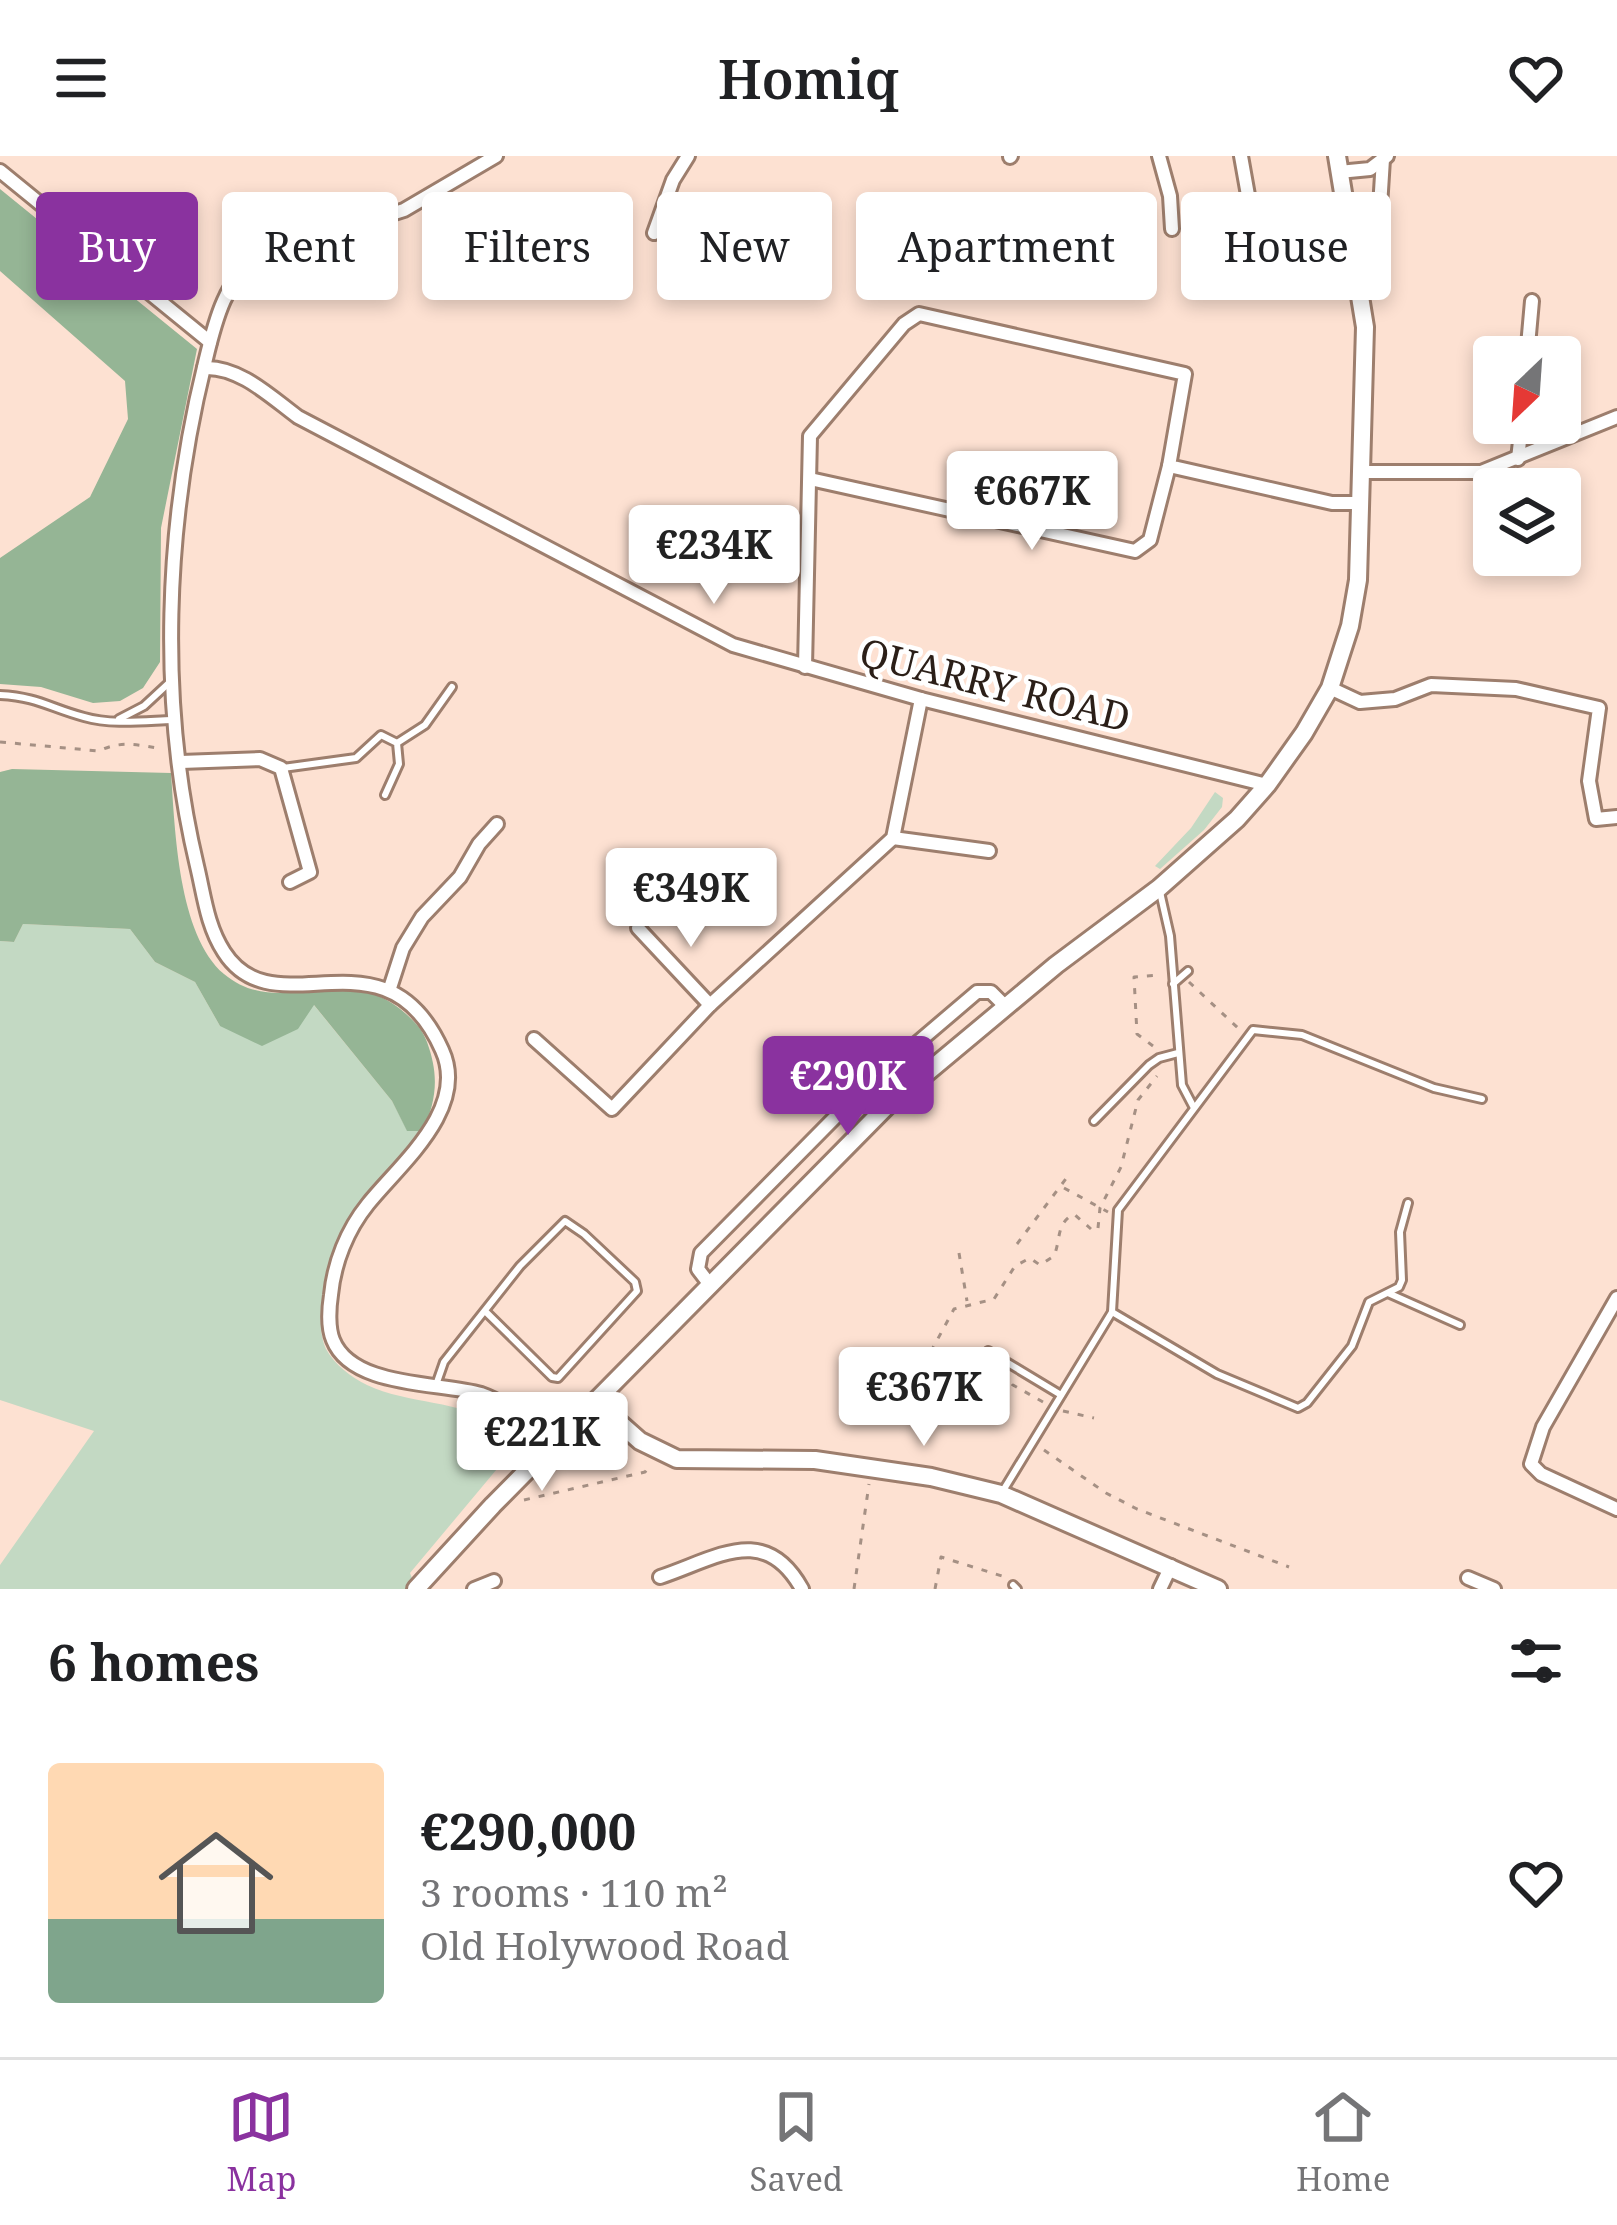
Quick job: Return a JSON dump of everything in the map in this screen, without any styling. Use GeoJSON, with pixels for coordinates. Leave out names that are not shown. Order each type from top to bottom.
{"type":"FeatureCollection","features":[{"type":"Feature","properties":{"kind":"street"},"geometry":{"type":"LineString","coordinates":[[496,156],[404,211],[250,262],[235,280],[194,399],[181,475],[171,601],[174,678],[189,832],[212,930],[238,970],[275,985],[339,980],[390,988],[429,1020],[448,1063],[445,1096],[423,1141],[367,1205],[349,1234],[338,1261],[329,1310],[333,1341],[346,1357],[389,1379],[480,1394],[506,1405],[555,1445]]}},
{"type":"Feature","properties":{"kind":"street"},"geometry":{"type":"LineString","coordinates":[[654,233],[673,180],[688,156]]}},
{"type":"Feature","properties":{"kind":"street"},"geometry":{"type":"LineString","coordinates":[[1159,156],[1171,196],[1172,229]]}},
{"type":"Feature","properties":{"kind":"street"},"geometry":{"type":"LineString","coordinates":[[1241,156],[1247,192]]}},
{"type":"Feature","properties":{"kind":"street"},"geometry":{"type":"LineString","coordinates":[[416,1589],[887,1106],[1159,888],[1267,785],[1330,688],[1354,603],[1365,327],[1338,164],[1370,169],[1385,157]]}},
{"type":"Feature","properties":{"kind":"street"},"geometry":{"type":"LineString","coordinates":[[1382,192],[1385,157]]}},
{"type":"Feature","properties":{"kind":"street"},"geometry":{"type":"LineString","coordinates":[[0,171],[210,342]]}},
{"type":"Feature","properties":{"kind":"street"},"geometry":{"type":"LineString","coordinates":[[1529,336],[1532,301]]}},
{"type":"Feature","properties":{"kind":"street"},"geometry":{"type":"LineString","coordinates":[[805,667],[810,436],[904,324],[919,314],[1185,374],[1150,540],[1135,551],[810,479]]}},
{"type":"Feature","properties":{"kind":"street","name":"QUARRY ROAD"},"geometry":{"type":"LineString","coordinates":[[204,368],[211,366],[244,378],[298,416],[733,644],[921,699],[1267,785]]}},
{"type":"Feature","properties":{"kind":"street"},"geometry":{"type":"LineString","coordinates":[[1361,472],[1481,472],[1617,416]]}},
{"type":"Feature","properties":{"kind":"street"},"geometry":{"type":"LineString","coordinates":[[1518,459],[1520,444]]}},
{"type":"Feature","properties":{"kind":"street"},"geometry":{"type":"LineString","coordinates":[[1169,466],[1332,503],[1361,503]]}},
{"type":"Feature","properties":{"kind":"street"},"geometry":{"type":"LineString","coordinates":[[1330,688],[1360,702],[1395,699],[1431,685],[1516,689],[1599,708],[1589,781],[1596,819],[1617,818]]}},
{"type":"Feature","properties":{"kind":"street"},"geometry":{"type":"LineString","coordinates":[[534,1039],[612,1109],[710,1005],[893,838],[921,699]]}},
{"type":"Feature","properties":{"kind":"street"},"geometry":{"type":"LineString","coordinates":[[180,755],[260,759],[281,768],[310,872],[290,882]]}},
{"type":"Feature","properties":{"kind":"street"},"geometry":{"type":"LineString","coordinates":[[390,988],[403,948],[422,916],[460,877],[496,824]]}},
{"type":"Feature","properties":{"kind":"street"},"geometry":{"type":"LineString","coordinates":[[893,838],[989,851]]}},
{"type":"Feature","properties":{"kind":"street"},"geometry":{"type":"LineString","coordinates":[[638,928],[710,1005]]}},
{"type":"Feature","properties":{"kind":"street"},"geometry":{"type":"LineString","coordinates":[[711,1286],[698,1269],[700,1252],[862,1090],[977,992],[991,992],[1006,1007]]}},
{"type":"Feature","properties":{"kind":"street"},"geometry":{"type":"LineString","coordinates":[[1617,1298],[1543,1427],[1531,1464],[1541,1474],[1617,1510]]}},
{"type":"Feature","properties":{"kind":"street"},"geometry":{"type":"LineString","coordinates":[[597,1403],[658,1453],[677,1459],[766,1458],[871,1467],[1001,1494],[1218,1589]]}},
{"type":"Feature","properties":{"kind":"street"},"geometry":{"type":"LineString","coordinates":[[660,1577],[746,1548],[766,1551],[787,1564],[802,1589]]}},
{"type":"Feature","properties":{"kind":"street"},"geometry":{"type":"LineString","coordinates":[[1160,1589],[1171,1566]]}},
{"type":"Feature","properties":{"kind":"street"},"geometry":{"type":"LineString","coordinates":[[1468,1578],[1494,1589]]}},
{"type":"Feature","properties":{"kind":"street"},"geometry":{"type":"LineString","coordinates":[[474,1589],[494,1580]]}},
{"type":"Feature","properties":{"kind":"lane"},"geometry":{"type":"LineString","coordinates":[[116,721],[144,706],[174,678]]}},
{"type":"Feature","properties":{"kind":"lane"},"geometry":{"type":"LineString","coordinates":[[397,743],[425,725],[452,687]]}},
{"type":"Feature","properties":{"kind":"lane"},"geometry":{"type":"LineString","coordinates":[[0,695],[33,696],[86,718],[176,719]]}},
{"type":"Feature","properties":{"kind":"lane"},"geometry":{"type":"LineString","coordinates":[[281,768],[356,758],[381,735],[397,743]]}},
{"type":"Feature","properties":{"kind":"lane"},"geometry":{"type":"LineString","coordinates":[[385,795],[399,764],[397,743]]}},
{"type":"Feature","properties":{"kind":"lane"},"geometry":{"type":"LineString","coordinates":[[1159,888],[1170,936],[1182,1085],[1193,1106]]}},
{"type":"Feature","properties":{"kind":"lane"},"geometry":{"type":"LineString","coordinates":[[1172,984],[1185,975]]}},
{"type":"Feature","properties":{"kind":"lane"},"geometry":{"type":"LineString","coordinates":[[1001,1494],[1112,1312],[1115,1216],[1253,1030],[1302,1035],[1434,1088],[1482,1099]]}},
{"type":"Feature","properties":{"kind":"lane"},"geometry":{"type":"LineString","coordinates":[[1094,1121],[1149,1064],[1178,1054]]}},
{"type":"Feature","properties":{"kind":"lane"},"geometry":{"type":"LineString","coordinates":[[1112,1312],[1217,1374],[1298,1408],[1347,1353],[1369,1302],[1402,1280],[1400,1232],[1408,1204]]}},
{"type":"Feature","properties":{"kind":"lane"},"geometry":{"type":"LineString","coordinates":[[436,1385],[444,1362],[520,1266],[565,1221],[635,1282],[638,1291],[558,1378],[487,1312]]}},
{"type":"Feature","properties":{"kind":"lane"},"geometry":{"type":"LineString","coordinates":[[1388,1293],[1460,1325]]}},
{"type":"Feature","properties":{"kind":"lane"},"geometry":{"type":"LineString","coordinates":[[988,1351],[1061,1395]]}},
{"type":"Feature","properties":{"kind":"path"},"geometry":{"type":"LineString","coordinates":[[0,742],[99,751],[112,744],[133,743],[180,755]]}},
{"type":"Feature","properties":{"kind":"path"},"geometry":{"type":"LineString","coordinates":[[1094,1418],[1053,1408],[1012,1385],[989,1417],[975,1421],[933,1388],[928,1358],[954,1309],[994,1299],[1015,1266],[1030,1258],[1040,1265],[1054,1256],[1067,1216],[1073,1214],[1094,1228],[1121,1167],[1138,1100],[1154,1081],[1162,1057],[1137,1034],[1134,977],[1172,974]]}},
{"type":"Feature","properties":{"kind":"path"},"geometry":{"type":"LineString","coordinates":[[1185,975],[1246,1038]]}},
{"type":"Feature","properties":{"kind":"path"},"geometry":{"type":"LineString","coordinates":[[1017,1244],[1071,1172]]}},
{"type":"Feature","properties":{"kind":"path"},"geometry":{"type":"LineString","coordinates":[[1062,1186],[1115,1216]]}},
{"type":"Feature","properties":{"kind":"path"},"geometry":{"type":"LineString","coordinates":[[959,1253],[968,1303]]}},
{"type":"Feature","properties":{"kind":"path"},"geometry":{"type":"LineString","coordinates":[[1033,1442],[1137,1509],[1289,1567]]}},
{"type":"Feature","properties":{"kind":"path"},"geometry":{"type":"LineString","coordinates":[[499,1500],[531,1500],[645,1472],[658,1453]]}},
{"type":"Feature","properties":{"kind":"path"},"geometry":{"type":"LineString","coordinates":[[854,1589],[871,1467]]}},
{"type":"Feature","properties":{"kind":"path"},"geometry":{"type":"LineString","coordinates":[[934,1589],[941,1557],[1000,1574],[1015,1587]]}},
{"type":"Feature","properties":{"kind":"green space"},"geometry":{"type":"Polygon","coordinates":[[[0,189],[36,218],[36,300],[137,300],[197,349],[161,528],[160,662],[143,688],[120,701],[93,703],[41,687],[0,684],[0,558],[90,497],[128,419],[125,381],[0,271],[0,189]]]}},
{"type":"Feature","properties":{"kind":"green space"},"geometry":{"type":"Polygon","coordinates":[[[0,772],[171,773],[182,880],[197,934],[209,956],[224,974],[245,987],[290,993],[359,991],[382,998],[405,1013],[423,1033],[435,1076],[423,1131],[407,1131],[392,1101],[314,1005],[298,1029],[262,1046],[220,1026],[195,982],[155,962],[130,929],[23,924],[14,942],[0,941],[0,772]]]}},
{"type":"Feature","properties":{"kind":"green space"},"geometry":{"type":"Polygon","coordinates":[[[1215,792],[1223,798],[1222,807],[1204,830],[1160,869],[1155,866],[1191,828],[1215,792]]]}},
{"type":"Feature","properties":{"kind":"green space"},"geometry":{"type":"Polygon","coordinates":[[[23,924],[130,929],[155,962],[195,982],[220,1026],[313,1004],[392,1101],[407,1130],[423,1131],[353,1213],[329,1272],[321,1315],[326,1349],[355,1379],[383,1391],[467,1411],[498,1426],[507,1457],[410,1573],[416,1589],[0,1589],[0,1565],[94,1431],[0,1400],[0,941],[14,942],[23,924]]]}}]}
